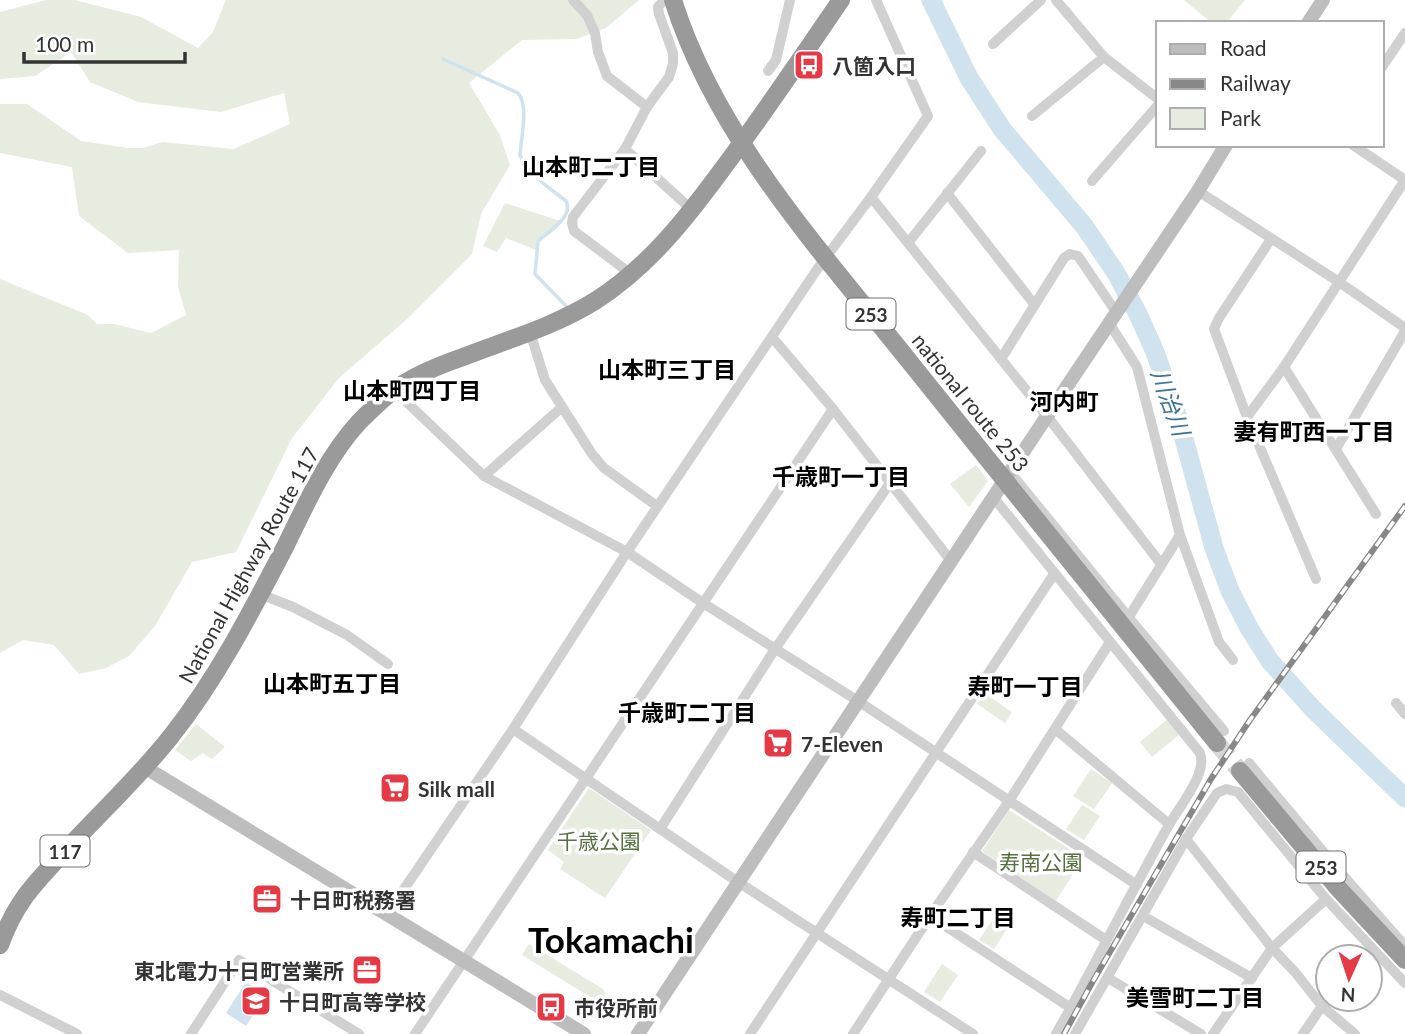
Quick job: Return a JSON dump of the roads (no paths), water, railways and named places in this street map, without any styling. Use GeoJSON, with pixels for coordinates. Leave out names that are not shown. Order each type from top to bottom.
{"type":"FeatureCollection","features":[{"type":"Feature","properties":{"kind":"highway","name":"national route 253"},"geometry":{"type":"LineString","coordinates":[[673,0],[681,27],[742,144],[783,202],[826,258],[1221,737]]}},
{"type":"Feature","properties":{"kind":"highway","name":"National Highway Route 117"},"geometry":{"type":"LineString","coordinates":[[0,945],[13,913],[27,891],[146,768],[198,701],[260,594],[326,466],[358,424],[394,390],[437,366],[530,332],[593,302],[652,256],[692,210],[742,144],[841,0]]}},
{"type":"Feature","properties":{"kind":"highway","name":"253"},"geometry":{"type":"LineString","coordinates":[[1245,767],[1337,887],[1405,960]]}},
{"type":"Feature","properties":{"kind":"street"},"geometry":{"type":"LineString","coordinates":[[573,0],[587,15],[607,76],[647,107]]}},
{"type":"Feature","properties":{"kind":"street"},"geometry":{"type":"LineString","coordinates":[[631,274],[574,231],[572,223],[573,217],[625,149],[647,107],[669,77],[673,53],[659,14],[659,7],[664,0]]}},
{"type":"Feature","properties":{"kind":"street"},"geometry":{"type":"LineString","coordinates":[[768,71],[776,60],[790,0]]}},
{"type":"Feature","properties":{"kind":"street"},"geometry":{"type":"LineString","coordinates":[[387,914],[513,729],[657,506],[826,258],[928,116],[876,0]]}},
{"type":"Feature","properties":{"kind":"street"},"geometry":{"type":"LineString","coordinates":[[993,44],[1041,0]]}},
{"type":"Feature","properties":{"kind":"street"},"geometry":{"type":"LineString","coordinates":[[1056,0],[1104,57],[1156,97]]}},
{"type":"Feature","properties":{"kind":"street"},"geometry":{"type":"LineString","coordinates":[[1309,21],[1323,0]]}},
{"type":"Feature","properties":{"kind":"street"},"geometry":{"type":"LineString","coordinates":[[1384,64],[1405,33]]}},
{"type":"Feature","properties":{"kind":"street"},"geometry":{"type":"LineString","coordinates":[[1032,116],[1104,57]]}},
{"type":"Feature","properties":{"kind":"street"},"geometry":{"type":"LineString","coordinates":[[1092,181],[1156,107]]}},
{"type":"Feature","properties":{"kind":"street"},"geometry":{"type":"LineString","coordinates":[[638,1034],[1225,147]]}},
{"type":"Feature","properties":{"kind":"street"},"geometry":{"type":"LineString","coordinates":[[1247,417],[1284,367],[1405,180],[1356,147]]}},
{"type":"Feature","properties":{"kind":"street"},"geometry":{"type":"LineString","coordinates":[[625,149],[692,210]]}},
{"type":"Feature","properties":{"kind":"street"},"geometry":{"type":"LineString","coordinates":[[908,243],[981,151]]}},
{"type":"Feature","properties":{"kind":"street"},"geometry":{"type":"LineString","coordinates":[[1198,191],[1339,282],[1405,329],[1336,449]]}},
{"type":"Feature","properties":{"kind":"street"},"geometry":{"type":"LineString","coordinates":[[947,193],[1034,304]]}},
{"type":"Feature","properties":{"kind":"street"},"geometry":{"type":"LineString","coordinates":[[871,197],[1047,416],[1161,564]]}},
{"type":"Feature","properties":{"kind":"street"},"geometry":{"type":"LineString","coordinates":[[1271,239],[1214,329],[1247,417],[1316,579]]}},
{"type":"Feature","properties":{"kind":"street"},"geometry":{"type":"LineString","coordinates":[[1001,359],[1064,258],[1070,254],[1078,256],[1115,314],[1137,367],[1180,535],[1219,642],[1233,660]]}},
{"type":"Feature","properties":{"kind":"street"},"geometry":{"type":"LineString","coordinates":[[530,332],[545,380],[592,454],[604,468],[657,506]]}},
{"type":"Feature","properties":{"kind":"street"},"geometry":{"type":"LineString","coordinates":[[772,337],[833,409],[951,561]]}},
{"type":"Feature","properties":{"kind":"street"},"geometry":{"type":"LineString","coordinates":[[1284,367],[1376,514]]}},
{"type":"Feature","properties":{"kind":"street"},"geometry":{"type":"LineString","coordinates":[[394,390],[484,476],[627,552],[1137,885]]}},
{"type":"Feature","properties":{"kind":"street"},"geometry":{"type":"LineString","coordinates":[[484,476],[562,407]]}},
{"type":"Feature","properties":{"kind":"street"},"geometry":{"type":"LineString","coordinates":[[415,1034],[833,409]]}},
{"type":"Feature","properties":{"kind":"street"},"geometry":{"type":"LineString","coordinates":[[660,829],[775,649],[890,483]]}},
{"type":"Feature","properties":{"kind":"street"},"geometry":{"type":"LineString","coordinates":[[994,498],[1202,758],[1198,778],[1169,824],[1056,1034]]}},
{"type":"Feature","properties":{"kind":"street"},"geometry":{"type":"LineString","coordinates":[[1126,622],[1180,535]]}},
{"type":"Feature","properties":{"kind":"street"},"geometry":{"type":"LineString","coordinates":[[750,1034],[1054,574]]}},
{"type":"Feature","properties":{"kind":"street"},"geometry":{"type":"LineString","coordinates":[[260,594],[293,607],[347,635],[388,664]]}},
{"type":"Feature","properties":{"kind":"street"},"geometry":{"type":"LineString","coordinates":[[853,1034],[1009,801],[1110,642]]}},
{"type":"Feature","properties":{"kind":"street"},"geometry":{"type":"LineString","coordinates":[[1396,703],[1405,714]]}},
{"type":"Feature","properties":{"kind":"street"},"geometry":{"type":"LineString","coordinates":[[513,729],[738,882],[888,979],[960,1031],[973,1034]]}},
{"type":"Feature","properties":{"kind":"street"},"geometry":{"type":"LineString","coordinates":[[1055,729],[1169,824]]}},
{"type":"Feature","properties":{"kind":"street"},"geometry":{"type":"LineString","coordinates":[[1245,767],[1405,946]]}},
{"type":"Feature","properties":{"kind":"street"},"geometry":{"type":"LineString","coordinates":[[146,768],[583,1034]]}},
{"type":"Feature","properties":{"kind":"street"},"geometry":{"type":"LineString","coordinates":[[1075,1034],[1186,839],[1217,793],[1226,789],[1238,792],[1326,899],[1405,984]]}},
{"type":"Feature","properties":{"kind":"street"},"geometry":{"type":"LineString","coordinates":[[1186,839],[1272,948],[1314,996]]}},
{"type":"Feature","properties":{"kind":"street"},"geometry":{"type":"LineString","coordinates":[[973,852],[1105,940]]}},
{"type":"Feature","properties":{"kind":"street"},"geometry":{"type":"LineString","coordinates":[[1213,1034],[1272,948],[1326,899]]}},
{"type":"Feature","properties":{"kind":"street"},"geometry":{"type":"LineString","coordinates":[[930,916],[1071,1008]]}},
{"type":"Feature","properties":{"kind":"street"},"geometry":{"type":"LineString","coordinates":[[1143,916],[1252,978]]}},
{"type":"Feature","properties":{"kind":"street"},"geometry":{"type":"LineString","coordinates":[[191,1034],[239,960],[359,1034]]}},
{"type":"Feature","properties":{"kind":"street"},"geometry":{"type":"LineString","coordinates":[[1108,978],[1201,1034]]}},
{"type":"Feature","properties":{"kind":"street"},"geometry":{"type":"LineString","coordinates":[[0,996],[77,1034]]}},
{"type":"Feature","properties":{"kind":"street"},"geometry":{"type":"LineString","coordinates":[[1303,1034],[1317,1013]]}},
{"type":"Feature","properties":{"kind":"street"},"geometry":{"type":"LineString","coordinates":[[1330,1013],[1355,1034]]}},
{"type":"Feature","properties":{"kind":"water"},"geometry":{"type":"Polygon","coordinates":[[[246,982],[266,995],[246,1026],[226,1013],[246,982]]]}},
{"type":"Feature","properties":{"kind":"waterway","name":"川治川"},"geometry":{"type":"LineString","coordinates":[[931,0],[969,78],[1002,129],[1085,227],[1116,273],[1138,314],[1178,417],[1214,548],[1230,591],[1249,628],[1270,661],[1313,709],[1405,798]]}},
{"type":"Feature","properties":{"kind":"waterway"},"geometry":{"type":"LineString","coordinates":[[443,59],[518,93],[521,98],[524,114],[520,155],[533,174],[566,201],[568,207],[559,224],[538,241],[535,274],[566,306]]}},
{"type":"Feature","properties":{"kind":"tunnel"},"geometry":{"type":"LineString","coordinates":[[1217,743],[1240,771]]}},
{"type":"Feature","properties":{"kind":"railway"},"geometry":{"type":"LineString","coordinates":[[1064,1034],[1211,779],[1250,720],[1405,506]]}},
{"type":"Feature","properties":{"kind":"place","name":"八箇入口"},"geometry":{"type":"Point","coordinates":[809,65]}},
{"type":"Feature","properties":{"kind":"place","name":"7-Eleven"},"geometry":{"type":"Point","coordinates":[778,743]}},
{"type":"Feature","properties":{"kind":"place","name":"Silk mall"},"geometry":{"type":"Point","coordinates":[395,788]}},
{"type":"Feature","properties":{"kind":"place","name":"十日町税務署"},"geometry":{"type":"Point","coordinates":[267,899]}},
{"type":"Feature","properties":{"kind":"place","name":"東北電力十日町営業所"},"geometry":{"type":"Point","coordinates":[367,970]}},
{"type":"Feature","properties":{"kind":"place","name":"十日町高等学校"},"geometry":{"type":"Point","coordinates":[256,1001]}},
{"type":"Feature","properties":{"kind":"place","name":"市役所前"},"geometry":{"type":"Point","coordinates":[551,1007]}},
{"type":"Feature","properties":{"kind":"district","name":"山本町二丁目"},"geometry":{"type":"Point","coordinates":[591,166]}},
{"type":"Feature","properties":{"kind":"district","name":"山本町三丁目"},"geometry":{"type":"Point","coordinates":[667,369]}},
{"type":"Feature","properties":{"kind":"district","name":"山本町四丁目"},"geometry":{"type":"Point","coordinates":[412,390]}},
{"type":"Feature","properties":{"kind":"district","name":"河内町"},"geometry":{"type":"Point","coordinates":[1064,401]}},
{"type":"Feature","properties":{"kind":"district","name":"妻有町西一丁目"},"geometry":{"type":"Point","coordinates":[1314,431]}},
{"type":"Feature","properties":{"kind":"district","name":"千歳町一丁目"},"geometry":{"type":"Point","coordinates":[841,476]}},
{"type":"Feature","properties":{"kind":"district","name":"山本町五丁目"},"geometry":{"type":"Point","coordinates":[332,683]}},
{"type":"Feature","properties":{"kind":"district","name":"寿町一丁目"},"geometry":{"type":"Point","coordinates":[1025,686]}},
{"type":"Feature","properties":{"kind":"district","name":"千歳町二丁目"},"geometry":{"type":"Point","coordinates":[687,712]}},
{"type":"Feature","properties":{"kind":"district","name":"寿町二丁目"},"geometry":{"type":"Point","coordinates":[958,917]}},
{"type":"Feature","properties":{"kind":"district","name":"Tokamachi"},"geometry":{"type":"Point","coordinates":[611,939]}},
{"type":"Feature","properties":{"kind":"district","name":"美雪町二丁目"},"geometry":{"type":"Point","coordinates":[1195,997]}},
{"type":"Feature","properties":{"kind":"park label","name":"千歳公園"},"geometry":{"type":"Point","coordinates":[599,840]}},
{"type":"Feature","properties":{"kind":"park label","name":"寿南公園"},"geometry":{"type":"Point","coordinates":[1041,861]}}]}
